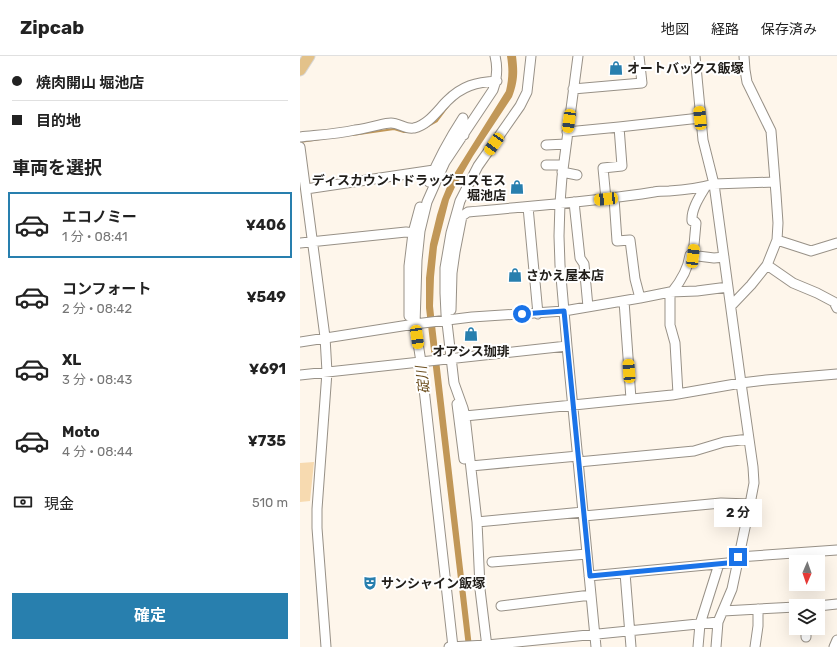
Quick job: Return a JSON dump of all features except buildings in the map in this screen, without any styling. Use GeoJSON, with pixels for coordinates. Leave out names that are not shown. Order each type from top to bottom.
{"type":"FeatureCollection","features":[{"type":"Feature","properties":{"kind":"main road"},"geometry":{"type":"LineString","coordinates":[[300,70],[309,56]]}},
{"type":"Feature","properties":{"kind":"street"},"geometry":{"type":"LineString","coordinates":[[453,647],[421,362],[415,324],[417,260],[420,231],[435,184],[445,162],[493,90],[497,81],[497,62],[495,56]]}},
{"type":"Feature","properties":{"kind":"street"},"geometry":{"type":"LineString","coordinates":[[486,646],[451,359],[445,293],[445,268],[451,233],[460,200],[478,166],[520,106],[526,92],[531,56]]}},
{"type":"Feature","properties":{"kind":"street"},"geometry":{"type":"LineString","coordinates":[[578,56],[563,169],[559,236],[567,346],[596,647]]}},
{"type":"Feature","properties":{"kind":"street"},"geometry":{"type":"LineString","coordinates":[[573,89],[642,83],[639,56]]}},
{"type":"Feature","properties":{"kind":"street"},"geometry":{"type":"LineString","coordinates":[[694,56],[703,140],[724,257],[754,467],[754,483],[750,504],[732,589],[718,622],[716,647]]}},
{"type":"Feature","properties":{"kind":"street"},"geometry":{"type":"LineString","coordinates":[[731,306],[767,265],[777,240],[778,223],[771,131],[747,82],[744,56]]}},
{"type":"Feature","properties":{"kind":"street"},"geometry":{"type":"LineString","coordinates":[[300,137],[354,131],[390,123],[408,128],[415,128],[433,116],[459,91],[482,81],[497,81]]}},
{"type":"Feature","properties":{"kind":"street"},"geometry":{"type":"LineString","coordinates":[[415,324],[409,316],[409,266],[413,232],[423,198],[434,170],[462,118],[464,135]]}},
{"type":"Feature","properties":{"kind":"street"},"geometry":{"type":"LineString","coordinates":[[567,132],[700,118]]}},
{"type":"Feature","properties":{"kind":"street"},"geometry":{"type":"LineString","coordinates":[[619,127],[622,166],[603,168],[610,198],[617,241],[630,240],[635,279],[640,298]]}},
{"type":"Feature","properties":{"kind":"street"},"geometry":{"type":"LineString","coordinates":[[546,145],[566,144]]}},
{"type":"Feature","properties":{"kind":"street"},"geometry":{"type":"LineString","coordinates":[[300,147],[325,337],[327,372],[317,509],[317,528],[326,647]]}},
{"type":"Feature","properties":{"kind":"street"},"geometry":{"type":"LineString","coordinates":[[546,166],[563,169],[577,175]]}},
{"type":"Feature","properties":{"kind":"street"},"geometry":{"type":"LineString","coordinates":[[306,189],[434,170]]}},
{"type":"Feature","properties":{"kind":"street"},"geometry":{"type":"LineString","coordinates":[[448,321],[455,252],[462,216],[468,212],[641,195],[710,185],[775,182]]}},
{"type":"Feature","properties":{"kind":"street"},"geometry":{"type":"LineString","coordinates":[[693,256],[696,223],[692,221],[692,213],[700,196],[710,185]]}},
{"type":"Feature","properties":{"kind":"street"},"geometry":{"type":"LineString","coordinates":[[574,202],[580,258],[584,264],[588,307]]}},
{"type":"Feature","properties":{"kind":"street"},"geometry":{"type":"LineString","coordinates":[[528,207],[538,314]]}},
{"type":"Feature","properties":{"kind":"street"},"geometry":{"type":"LineString","coordinates":[[300,243],[413,232]]}},
{"type":"Feature","properties":{"kind":"street"},"geometry":{"type":"LineString","coordinates":[[777,240],[811,251],[837,243]]}},
{"type":"Feature","properties":{"kind":"street"},"geometry":{"type":"LineString","coordinates":[[678,394],[675,343],[670,325],[671,292],[677,286],[686,269],[689,263],[690,255],[714,258],[724,257]]}},
{"type":"Feature","properties":{"kind":"street"},"geometry":{"type":"LineString","coordinates":[[767,265],[793,282],[834,302],[837,308]]}},
{"type":"Feature","properties":{"kind":"street"},"geometry":{"type":"LineString","coordinates":[[300,342],[415,324],[492,316],[564,311],[671,292],[697,291],[728,287]]}},
{"type":"Feature","properties":{"kind":"street"},"geometry":{"type":"LineString","coordinates":[[624,301],[631,400]]}},
{"type":"Feature","properties":{"kind":"street"},"geometry":{"type":"LineString","coordinates":[[300,375],[567,346]]}},
{"type":"Feature","properties":{"kind":"street"},"geometry":{"type":"LineString","coordinates":[[464,416],[631,400],[678,394],[741,383],[837,374]]}},
{"type":"Feature","properties":{"kind":"street"},"geometry":{"type":"LineString","coordinates":[[454,383],[463,408],[471,466],[477,522],[480,587]]}},
{"type":"Feature","properties":{"kind":"street"},"geometry":{"type":"LineString","coordinates":[[471,466],[694,451],[724,442],[749,439]]}},
{"type":"Feature","properties":{"kind":"street"},"geometry":{"type":"LineString","coordinates":[[477,522],[721,503],[750,504]]}},
{"type":"Feature","properties":{"kind":"street"},"geometry":{"type":"LineString","coordinates":[[590,576],[719,564],[738,560],[837,550]]}},
{"type":"Feature","properties":{"kind":"street"},"geometry":{"type":"LineString","coordinates":[[492,562],[587,554]]}},
{"type":"Feature","properties":{"kind":"street"},"geometry":{"type":"LineString","coordinates":[[698,647],[700,624],[719,564]]}},
{"type":"Feature","properties":{"kind":"street"},"geometry":{"type":"LineString","coordinates":[[625,573],[631,647]]}},
{"type":"Feature","properties":{"kind":"street"},"geometry":{"type":"LineString","coordinates":[[501,606],[591,595]]}},
{"type":"Feature","properties":{"kind":"street"},"geometry":{"type":"LineString","coordinates":[[825,605],[837,604]]}},
{"type":"Feature","properties":{"kind":"street"},"geometry":{"type":"LineString","coordinates":[[723,611],[789,608]]}},
{"type":"Feature","properties":{"kind":"street"},"geometry":{"type":"LineString","coordinates":[[755,647],[758,626],[758,610]]}},
{"type":"Feature","properties":{"kind":"street"},"geometry":{"type":"LineString","coordinates":[[449,647],[486,646],[718,622]]}},
{"type":"Feature","properties":{"kind":"street"},"geometry":{"type":"LineString","coordinates":[[834,647],[837,640]]}},
{"type":"Feature","properties":{"kind":"shaded area"},"geometry":{"type":"Polygon","coordinates":[[[507,56],[516,56],[517,76],[514,91],[512,97],[473,156],[449,200],[437,247],[434,277],[433,306],[472,647],[466,647],[426,308],[426,278],[430,244],[442,199],[449,182],[506,91],[508,82],[507,56]]]}},
{"type":"Feature","properties":{"kind":"shaded area"},"geometry":{"type":"Polygon","coordinates":[[[314,462],[310,501],[300,502],[300,463],[314,462]]]}},
{"type":"Feature","properties":{"kind":"waterway"},"geometry":{"type":"LineString","coordinates":[[426,127],[437,121],[449,105]]}},
{"type":"Feature","properties":{"kind":"waterway"},"geometry":{"type":"LineString","coordinates":[[352,135],[394,129],[409,132]]}},
{"type":"Feature","properties":{"kind":"waterway"},"geometry":{"type":"LineString","coordinates":[[300,142],[320,139]]}},
{"type":"Feature","properties":{"kind":"place","name":"オートバックス飯塚"},"geometry":{"type":"Point","coordinates":[616,68]}},
{"type":"Feature","properties":{"kind":"place","name":"ディスカウントドラッグコスモス 堀池店"},"geometry":{"type":"Point","coordinates":[517,187]}},
{"type":"Feature","properties":{"kind":"place","name":"さかえ屋本店"},"geometry":{"type":"Point","coordinates":[515,275]}},
{"type":"Feature","properties":{"kind":"place","name":"オアシス珈琲"},"geometry":{"type":"Point","coordinates":[471,334]}},
{"type":"Feature","properties":{"kind":"place","name":"サンシャイン飯塚"},"geometry":{"type":"Point","coordinates":[370,583]}},
{"type":"Feature","properties":{"kind":"route"},"geometry":{"type":"LineString","coordinates":[[522,314],[564,311],[590,576],[738,562],[738,557]]}},
{"type":"Feature","properties":{"kind":"water label","name":"碇川"},"geometry":{"type":"Point","coordinates":[423,380]}}]}
